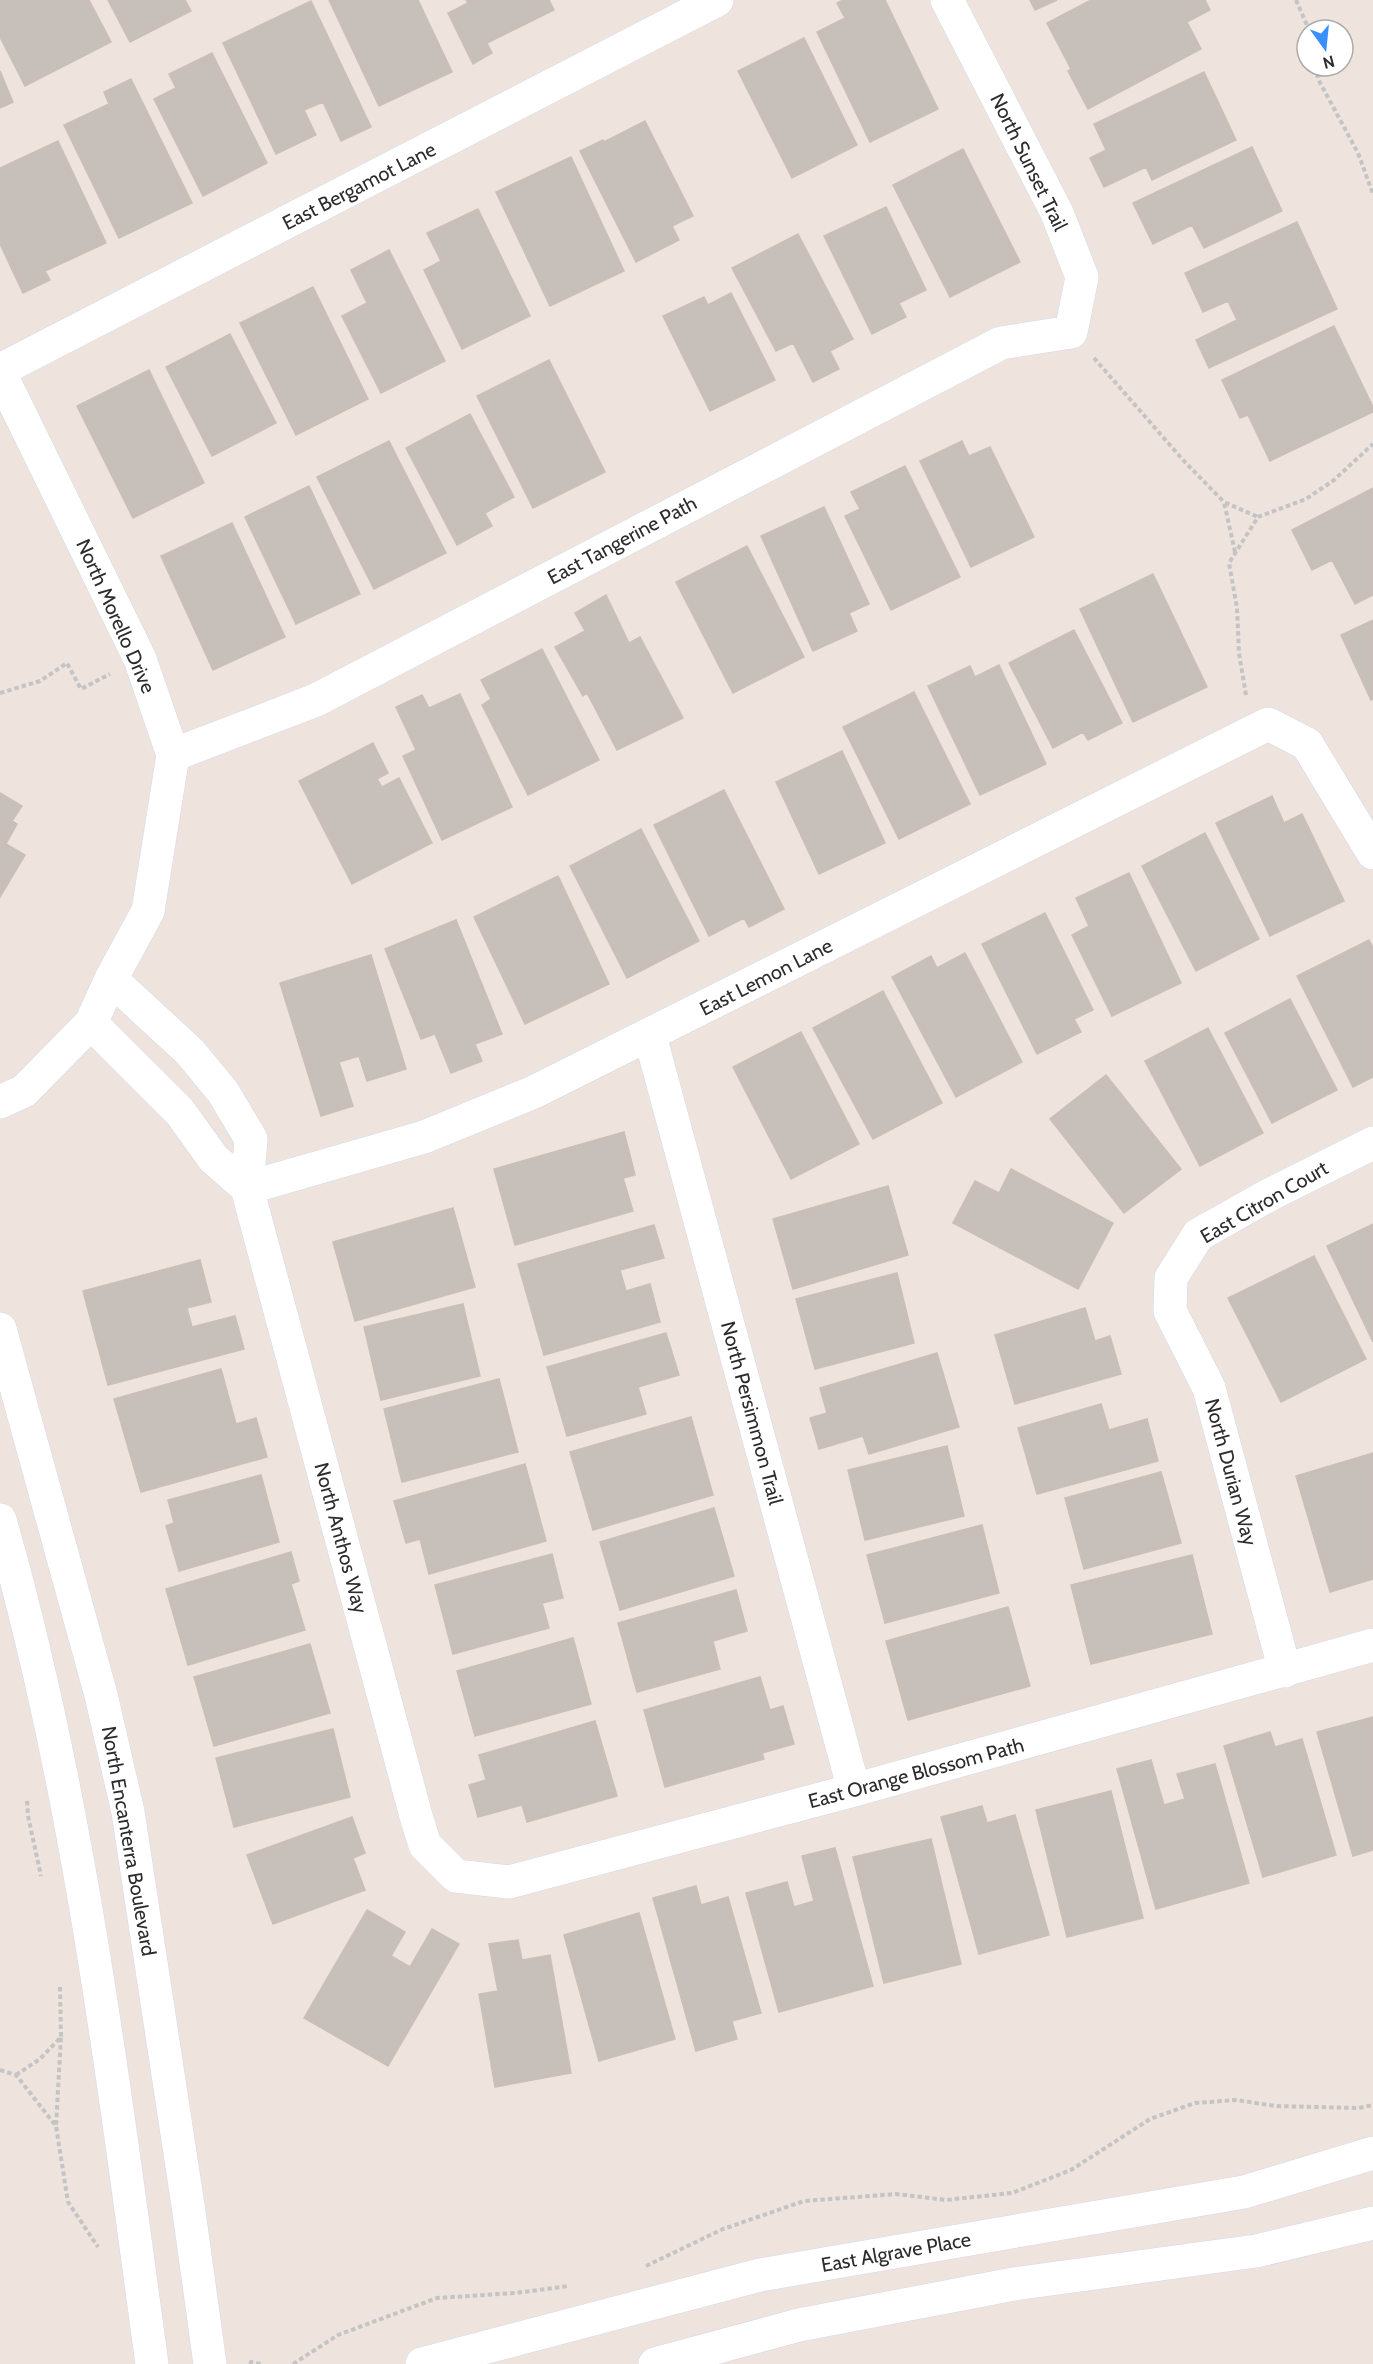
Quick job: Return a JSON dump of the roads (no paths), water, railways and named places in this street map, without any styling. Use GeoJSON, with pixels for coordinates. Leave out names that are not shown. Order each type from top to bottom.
{"type":"FeatureCollection","features":[{"type":"Feature","properties":{"kind":"street","name":"East Bergamot Lane"},"geometry":{"type":"LineString","coordinates":[[0,372],[717,0]]}},
{"type":"Feature","properties":{"kind":"street","name":"North Sunset Trail"},"geometry":{"type":"LineString","coordinates":[[947,0],[1058,213],[1082,277],[1071,332]]}},
{"type":"Feature","properties":{"kind":"street","name":"East Tangerine Path"},"geometry":{"type":"LineString","coordinates":[[173,755],[316,700],[1000,343],[1071,332]]}},
{"type":"Feature","properties":{"kind":"street","name":"North Morello Drive"},"geometry":{"type":"LineString","coordinates":[[0,372],[140,659],[173,755],[148,911],[111,979],[91,1023],[24,1091],[0,1102]]}},
{"type":"Feature","properties":{"kind":"street","name":"East Lemon Lane"},"geometry":{"type":"LineString","coordinates":[[247,1188],[424,1137],[534,1092],[1200,756],[1268,724],[1307,744],[1373,853]]}},
{"type":"Feature","properties":{"kind":"street","name":"North Anthos Way"},"geometry":{"type":"LineString","coordinates":[[111,979],[190,1052],[223,1092],[251,1139],[247,1188],[416,1816],[425,1845],[456,1876]]}},
{"type":"Feature","properties":{"kind":"street"},"geometry":{"type":"LineString","coordinates":[[91,1023],[180,1112],[213,1158],[247,1188]]}},
{"type":"Feature","properties":{"kind":"street","name":"North Persimmon Trail"},"geometry":{"type":"LineString","coordinates":[[650,1035],[854,1790]]}},
{"type":"Feature","properties":{"kind":"street","name":"East Citron Court"},"geometry":{"type":"LineString","coordinates":[[1171,1278],[1198,1235],[1271,1194],[1373,1143]]}},
{"type":"Feature","properties":{"kind":"street","name":"North Durian Way"},"geometry":{"type":"LineString","coordinates":[[1171,1278],[1170,1311],[1209,1388],[1285,1671]]}},
{"type":"Feature","properties":{"kind":"street","name":"North Encanterra Boulevard"},"geometry":{"type":"LineString","coordinates":[[0,1329],[101,1695],[128,1812],[210,2364]]}},
{"type":"Feature","properties":{"kind":"street"},"geometry":{"type":"LineString","coordinates":[[0,1520],[24,1604],[72,1822],[111,2066],[152,2364]]}},
{"type":"Feature","properties":{"kind":"street","name":"East Orange Blossom Path"},"geometry":{"type":"LineString","coordinates":[[456,1876],[509,1882],[854,1790],[1285,1671],[1373,1644]]}},
{"type":"Feature","properties":{"kind":"street","name":"East Algrave Place"},"geometry":{"type":"LineString","coordinates":[[422,2364],[760,2275],[1244,2192],[1373,2153]]}},
{"type":"Feature","properties":{"kind":"street"},"geometry":{"type":"LineString","coordinates":[[655,2364],[811,2323],[1014,2284],[1256,2251],[1373,2223]]}}]}
